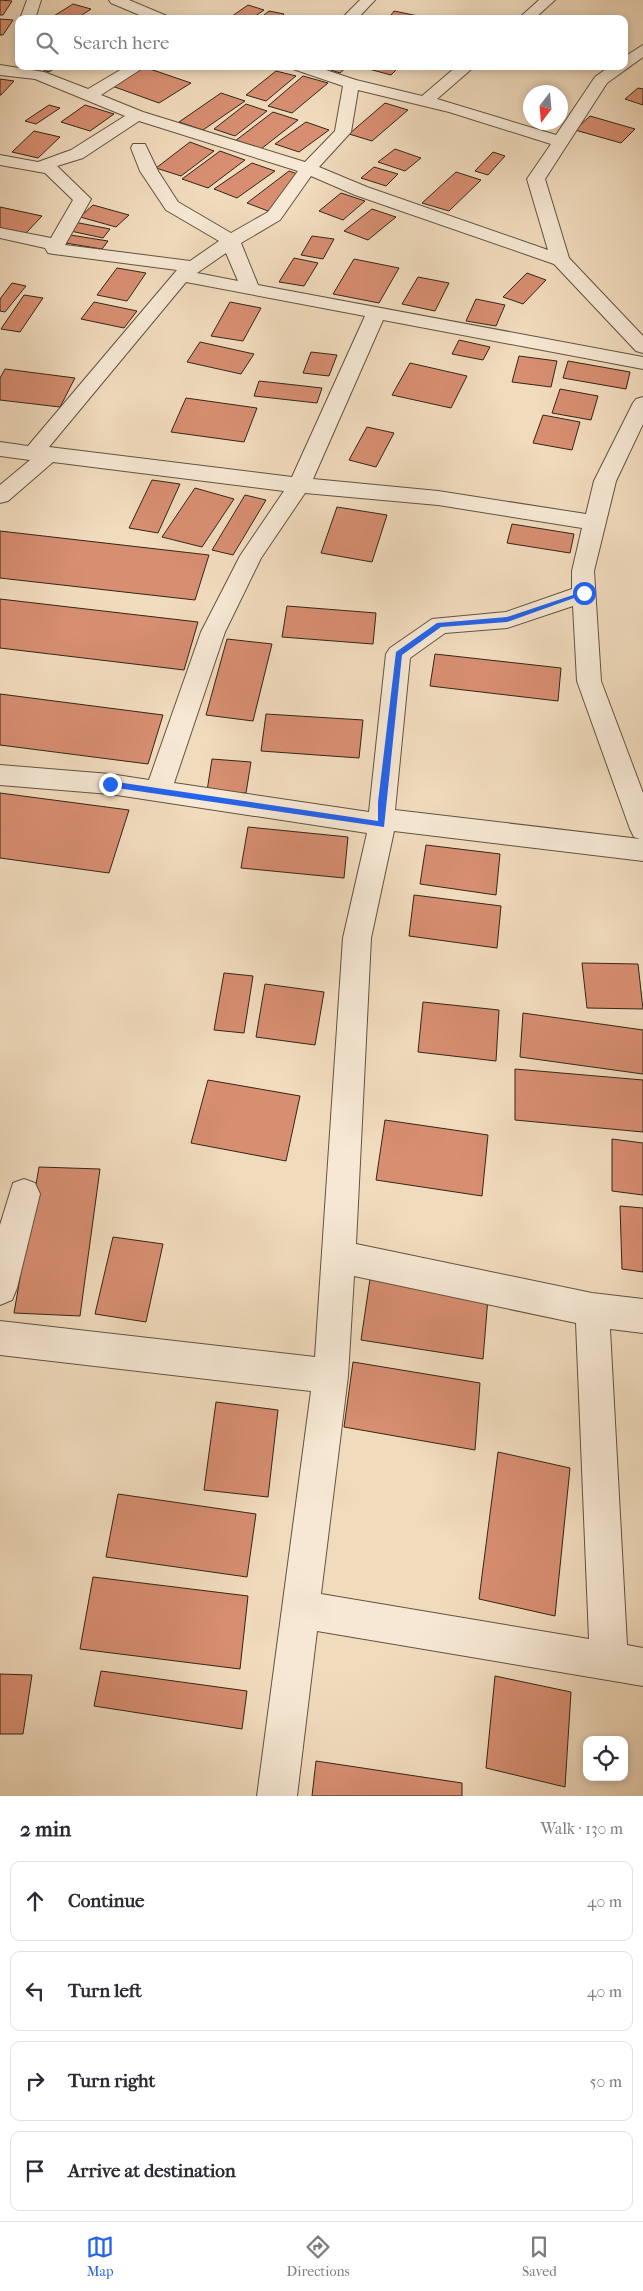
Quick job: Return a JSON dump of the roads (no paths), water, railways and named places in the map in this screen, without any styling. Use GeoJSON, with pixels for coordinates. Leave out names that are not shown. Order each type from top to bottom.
{"type":"FeatureCollection","features":[{"type":"Feature","properties":{"kind":"street"},"geometry":{"type":"LineString","coordinates":[[29,15],[34,0]]}},
{"type":"Feature","properties":{"kind":"street"},"geometry":{"type":"LineString","coordinates":[[116,0],[152,15]]}},
{"type":"Feature","properties":{"kind":"street"},"geometry":{"type":"LineString","coordinates":[[352,15],[368,0]]}},
{"type":"Feature","properties":{"kind":"street"},"geometry":{"type":"LineString","coordinates":[[530,15],[548,0]]}},
{"type":"Feature","properties":{"kind":"street"},"geometry":{"type":"LineString","coordinates":[[628,61],[643,50]]}},
{"type":"Feature","properties":{"kind":"street"},"geometry":{"type":"LineString","coordinates":[[0,70],[37,71],[88,96],[137,115],[308,169],[361,191],[560,260]]}},
{"type":"Feature","properties":{"kind":"street"},"geometry":{"type":"LineString","coordinates":[[88,96],[131,70]]}},
{"type":"Feature","properties":{"kind":"street"},"geometry":{"type":"LineString","coordinates":[[310,70],[351,84],[454,108],[561,142]]}},
{"type":"Feature","properties":{"kind":"street"},"geometry":{"type":"LineString","coordinates":[[425,101],[462,70]]}},
{"type":"Feature","properties":{"kind":"street"},"geometry":{"type":"LineString","coordinates":[[616,70],[602,80],[536,179],[560,260],[643,347]]}},
{"type":"Feature","properties":{"kind":"street"},"geometry":{"type":"LineString","coordinates":[[0,496],[42,453],[187,271],[231,241],[274,216],[308,169],[343,132],[351,84]]}},
{"type":"Feature","properties":{"kind":"street"},"geometry":{"type":"LineString","coordinates":[[137,115],[77,154],[45,164],[82,199],[54,249],[187,271],[250,289],[643,362]]}},
{"type":"Feature","properties":{"kind":"street"},"geometry":{"type":"LineString","coordinates":[[139,148],[149,171],[172,206],[231,241],[250,289]]}},
{"type":"Feature","properties":{"kind":"street"},"geometry":{"type":"LineString","coordinates":[[0,160],[50,169]]}},
{"type":"Feature","properties":{"kind":"street"},"geometry":{"type":"LineString","coordinates":[[0,234],[56,245]]}},
{"type":"Feature","properties":{"kind":"street"},"geometry":{"type":"LineString","coordinates":[[158,791],[213,632],[251,556],[298,486],[376,313]]}},
{"type":"Feature","properties":{"kind":"street"},"geometry":{"type":"LineString","coordinates":[[643,403],[605,481],[583,571],[590,681],[643,829]]}},
{"type":"Feature","properties":{"kind":"street"},"geometry":{"type":"LineString","coordinates":[[0,449],[298,486],[438,498],[595,523]]}},
{"type":"Feature","properties":{"kind":"street"},"geometry":{"type":"LineString","coordinates":[[277,1796],[331,1376],[340,1257],[357,938],[382,822],[398,654],[440,625],[507,620],[584,593]]}},
{"type":"Feature","properties":{"kind":"street"},"geometry":{"type":"LineString","coordinates":[[0,775],[110,784],[382,822],[643,850]]}},
{"type":"Feature","properties":{"kind":"street"},"geometry":{"type":"LineString","coordinates":[[0,1288],[24,1194]]}},
{"type":"Feature","properties":{"kind":"street"},"geometry":{"type":"LineString","coordinates":[[340,1257],[592,1310],[643,1316]]}},
{"type":"Feature","properties":{"kind":"street"},"geometry":{"type":"LineString","coordinates":[[301,1609],[626,1664],[592,1310]]}},
{"type":"Feature","properties":{"kind":"street"},"geometry":{"type":"LineString","coordinates":[[0,1338],[331,1376]]}}]}
